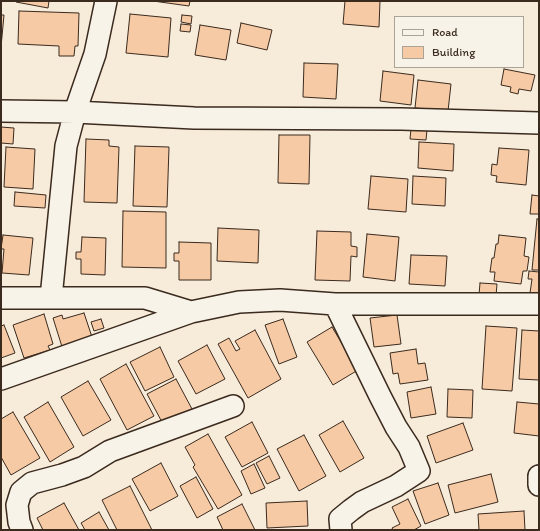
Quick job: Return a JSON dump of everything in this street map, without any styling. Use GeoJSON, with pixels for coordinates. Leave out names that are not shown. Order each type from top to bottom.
{"type":"FeatureCollection","features":[{"type":"Feature","properties":{"kind":"street"},"geometry":{"type":"LineString","coordinates":[[51,298],[66,146],[95,54],[106,1]]}},
{"type":"Feature","properties":{"kind":"street"},"geometry":{"type":"LineString","coordinates":[[1,111],[76,112],[194,118],[432,120],[539,123]]}},
{"type":"Feature","properties":{"kind":"street"},"geometry":{"type":"LineString","coordinates":[[1,298],[145,298],[191,312]]}},
{"type":"Feature","properties":{"kind":"street"},"geometry":{"type":"LineString","coordinates":[[1,379],[191,312],[239,302],[280,300],[335,304],[539,304]]}},
{"type":"Feature","properties":{"kind":"street"},"geometry":{"type":"LineString","coordinates":[[335,304],[396,427],[409,447],[418,471],[396,486],[362,502],[351,510],[340,519],[341,530]]}},
{"type":"Feature","properties":{"kind":"street"},"geometry":{"type":"LineString","coordinates":[[22,530],[19,522],[17,505],[21,492],[32,483],[84,467],[110,451],[233,406]]}},
{"type":"Feature","properties":{"kind":"street"},"geometry":{"type":"LineString","coordinates":[[539,476],[539,485]]}},
{"type":"Feature","properties":{"kind":"building"},"geometry":{"type":"Polygon","coordinates":[[[49,1],[48,8],[16,2],[49,1]]]}},
{"type":"Feature","properties":{"kind":"building"},"geometry":{"type":"Polygon","coordinates":[[[153,1],[190,1],[189,6],[153,1]]]}},
{"type":"Feature","properties":{"kind":"building"},"geometry":{"type":"Polygon","coordinates":[[[345,1],[380,1],[379,27],[343,24],[345,1]]]}},
{"type":"Feature","properties":{"kind":"building"},"geometry":{"type":"Polygon","coordinates":[[[19,11],[79,13],[78,46],[75,46],[74,56],[59,56],[59,46],[18,44],[19,11]]]}},
{"type":"Feature","properties":{"kind":"building"},"geometry":{"type":"Polygon","coordinates":[[[130,14],[171,18],[168,57],[126,53],[130,14]]]}},
{"type":"Feature","properties":{"kind":"building"},"geometry":{"type":"Polygon","coordinates":[[[1,15],[4,15],[1,47],[1,15]]]}},
{"type":"Feature","properties":{"kind":"building"},"geometry":{"type":"Polygon","coordinates":[[[182,15],[192,16],[191,24],[181,22],[182,15]]]}},
{"type":"Feature","properties":{"kind":"building"},"geometry":{"type":"Polygon","coordinates":[[[241,23],[272,30],[267,50],[237,43],[241,23]]]}},
{"type":"Feature","properties":{"kind":"building"},"geometry":{"type":"Polygon","coordinates":[[[181,24],[191,25],[190,32],[180,31],[181,24]]]}},
{"type":"Feature","properties":{"kind":"building"},"geometry":{"type":"Polygon","coordinates":[[[200,25],[231,30],[226,60],[195,55],[200,25]]]}},
{"type":"Feature","properties":{"kind":"building"},"geometry":{"type":"Polygon","coordinates":[[[304,63],[338,64],[336,99],[303,97],[304,63]]]}},
{"type":"Feature","properties":{"kind":"building"},"geometry":{"type":"Polygon","coordinates":[[[504,69],[535,75],[531,91],[519,89],[518,94],[510,92],[511,87],[501,85],[504,69]]]}},
{"type":"Feature","properties":{"kind":"building"},"geometry":{"type":"Polygon","coordinates":[[[383,71],[414,75],[411,105],[380,101],[383,71]]]}},
{"type":"Feature","properties":{"kind":"building"},"geometry":{"type":"Polygon","coordinates":[[[418,80],[451,84],[448,111],[415,108],[418,80]]]}},
{"type":"Feature","properties":{"kind":"building"},"geometry":{"type":"Polygon","coordinates":[[[1,127],[14,128],[13,144],[1,143],[1,127]]]}},
{"type":"Feature","properties":{"kind":"building"},"geometry":{"type":"Polygon","coordinates":[[[411,129],[427,130],[426,140],[410,139],[411,129]]]}},
{"type":"Feature","properties":{"kind":"building"},"geometry":{"type":"Polygon","coordinates":[[[279,135],[310,135],[309,184],[278,183],[279,135]]]}},
{"type":"Feature","properties":{"kind":"building"},"geometry":{"type":"Polygon","coordinates":[[[86,139],[109,140],[109,146],[119,147],[117,203],[84,202],[86,139]]]}},
{"type":"Feature","properties":{"kind":"building"},"geometry":{"type":"Polygon","coordinates":[[[419,142],[454,144],[453,171],[418,168],[419,142]]]}},
{"type":"Feature","properties":{"kind":"building"},"geometry":{"type":"Polygon","coordinates":[[[135,146],[169,147],[167,207],[133,206],[135,146]]]}},
{"type":"Feature","properties":{"kind":"building"},"geometry":{"type":"Polygon","coordinates":[[[6,147],[35,149],[33,189],[4,187],[6,147]]]}},
{"type":"Feature","properties":{"kind":"building"},"geometry":{"type":"Polygon","coordinates":[[[499,148],[529,150],[526,185],[496,182],[497,176],[491,175],[492,164],[497,165],[499,148]]]}},
{"type":"Feature","properties":{"kind":"building"},"geometry":{"type":"Polygon","coordinates":[[[371,176],[408,179],[406,212],[368,209],[371,176]]]}},
{"type":"Feature","properties":{"kind":"building"},"geometry":{"type":"Polygon","coordinates":[[[413,176],[446,178],[445,206],[412,204],[413,176]]]}},
{"type":"Feature","properties":{"kind":"building"},"geometry":{"type":"Polygon","coordinates":[[[15,192],[46,195],[45,208],[14,206],[15,192]]]}},
{"type":"Feature","properties":{"kind":"building"},"geometry":{"type":"Polygon","coordinates":[[[532,195],[539,196],[539,214],[530,214],[532,195]]]}},
{"type":"Feature","properties":{"kind":"building"},"geometry":{"type":"Polygon","coordinates":[[[123,211],[166,212],[166,268],[122,267],[123,211]]]}},
{"type":"Feature","properties":{"kind":"building"},"geometry":{"type":"Polygon","coordinates":[[[537,219],[539,219],[539,270],[532,270],[537,219]]]}},
{"type":"Feature","properties":{"kind":"building"},"geometry":{"type":"Polygon","coordinates":[[[218,228],[259,230],[258,263],[217,261],[218,228]]]}},
{"type":"Feature","properties":{"kind":"building"},"geometry":{"type":"Polygon","coordinates":[[[317,231],[351,232],[351,246],[357,247],[357,257],[351,256],[350,281],[315,280],[317,231]]]}},
{"type":"Feature","properties":{"kind":"building"},"geometry":{"type":"Polygon","coordinates":[[[367,234],[399,237],[395,281],[363,277],[367,234]]]}},
{"type":"Feature","properties":{"kind":"building"},"geometry":{"type":"Polygon","coordinates":[[[3,235],[33,238],[29,275],[2,273],[4,249],[1,249],[3,235]]]}},
{"type":"Feature","properties":{"kind":"building"},"geometry":{"type":"Polygon","coordinates":[[[499,235],[526,238],[524,256],[529,257],[527,271],[523,271],[521,284],[494,281],[495,272],[490,272],[492,258],[494,258],[499,235]]]}},
{"type":"Feature","properties":{"kind":"building"},"geometry":{"type":"Polygon","coordinates":[[[82,237],[106,238],[105,275],[81,274],[81,259],[76,259],[76,252],[81,252],[82,237]]]}},
{"type":"Feature","properties":{"kind":"building"},"geometry":{"type":"Polygon","coordinates":[[[179,242],[211,243],[211,280],[179,280],[179,261],[174,261],[174,253],[179,253],[179,242]]]}},
{"type":"Feature","properties":{"kind":"building"},"geometry":{"type":"Polygon","coordinates":[[[411,255],[447,256],[445,286],[409,284],[411,255]]]}},
{"type":"Feature","properties":{"kind":"building"},"geometry":{"type":"Polygon","coordinates":[[[529,271],[539,272],[539,294],[530,293],[532,279],[528,279],[529,271]]]}},
{"type":"Feature","properties":{"kind":"building"},"geometry":{"type":"Polygon","coordinates":[[[480,283],[497,284],[496,296],[479,295],[480,283]]]}},
{"type":"Feature","properties":{"kind":"building"},"geometry":{"type":"Polygon","coordinates":[[[84,313],[93,340],[63,350],[53,318],[62,315],[63,319],[84,313]]]}},
{"type":"Feature","properties":{"kind":"building"},"geometry":{"type":"Polygon","coordinates":[[[44,314],[53,344],[48,346],[50,350],[24,358],[13,325],[44,314]]]}},
{"type":"Feature","properties":{"kind":"building"},"geometry":{"type":"Polygon","coordinates":[[[397,315],[401,344],[374,347],[370,318],[397,315]]]}},
{"type":"Feature","properties":{"kind":"building"},"geometry":{"type":"Polygon","coordinates":[[[101,319],[104,328],[94,331],[91,322],[101,319]]]}},
{"type":"Feature","properties":{"kind":"building"},"geometry":{"type":"Polygon","coordinates":[[[283,319],[297,357],[279,364],[265,325],[283,319]]]}},
{"type":"Feature","properties":{"kind":"building"},"geometry":{"type":"Polygon","coordinates":[[[4,325],[15,353],[1,358],[1,326],[4,325]]]}},
{"type":"Feature","properties":{"kind":"building"},"geometry":{"type":"Polygon","coordinates":[[[486,326],[517,328],[512,391],[482,389],[486,326]]]}},
{"type":"Feature","properties":{"kind":"building"},"geometry":{"type":"Polygon","coordinates":[[[332,327],[358,370],[333,385],[307,342],[332,327]]]}},
{"type":"Feature","properties":{"kind":"building"},"geometry":{"type":"Polygon","coordinates":[[[255,330],[281,379],[248,398],[218,344],[229,338],[236,351],[240,349],[235,341],[255,330]]]}},
{"type":"Feature","properties":{"kind":"building"},"geometry":{"type":"Polygon","coordinates":[[[522,330],[539,331],[539,380],[519,379],[522,330]]]}},
{"type":"Feature","properties":{"kind":"building"},"geometry":{"type":"Polygon","coordinates":[[[207,345],[225,379],[196,394],[178,361],[207,345]]]}},
{"type":"Feature","properties":{"kind":"building"},"geometry":{"type":"Polygon","coordinates":[[[160,347],[174,377],[145,391],[130,362],[160,347]]]}},
{"type":"Feature","properties":{"kind":"building"},"geometry":{"type":"Polygon","coordinates":[[[416,349],[418,364],[425,363],[428,380],[400,384],[398,373],[393,374],[390,353],[416,349]]]}},
{"type":"Feature","properties":{"kind":"building"},"geometry":{"type":"Polygon","coordinates":[[[126,364],[154,416],[127,430],[100,379],[126,364]]]}},
{"type":"Feature","properties":{"kind":"building"},"geometry":{"type":"Polygon","coordinates":[[[176,379],[192,409],[163,424],[147,394],[176,379]]]}},
{"type":"Feature","properties":{"kind":"building"},"geometry":{"type":"Polygon","coordinates":[[[88,381],[111,420],[83,436],[61,397],[88,381]]]}},
{"type":"Feature","properties":{"kind":"building"},"geometry":{"type":"Polygon","coordinates":[[[431,387],[436,414],[411,418],[407,392],[431,387]]]}},
{"type":"Feature","properties":{"kind":"building"},"geometry":{"type":"Polygon","coordinates":[[[448,389],[473,390],[472,418],[447,417],[448,389]]]}},
{"type":"Feature","properties":{"kind":"building"},"geometry":{"type":"Polygon","coordinates":[[[48,402],[74,447],[50,462],[24,417],[48,402]]]}},
{"type":"Feature","properties":{"kind":"building"},"geometry":{"type":"Polygon","coordinates":[[[517,402],[539,404],[539,436],[514,433],[517,402]]]}},
{"type":"Feature","properties":{"kind":"building"},"geometry":{"type":"Polygon","coordinates":[[[13,412],[40,458],[11,475],[1,457],[1,419],[13,412]]]}},
{"type":"Feature","properties":{"kind":"building"},"geometry":{"type":"Polygon","coordinates":[[[343,421],[364,458],[340,472],[319,435],[343,421]]]}},
{"type":"Feature","properties":{"kind":"building"},"geometry":{"type":"Polygon","coordinates":[[[252,422],[268,453],[242,467],[225,437],[252,422]]]}},
{"type":"Feature","properties":{"kind":"building"},"geometry":{"type":"Polygon","coordinates":[[[463,423],[473,450],[436,463],[427,436],[463,423]]]}},
{"type":"Feature","properties":{"kind":"building"},"geometry":{"type":"Polygon","coordinates":[[[208,434],[242,495],[218,509],[193,467],[195,465],[185,447],[208,434]]]}},
{"type":"Feature","properties":{"kind":"building"},"geometry":{"type":"Polygon","coordinates":[[[304,435],[326,476],[299,491],[277,449],[304,435]]]}},
{"type":"Feature","properties":{"kind":"building"},"geometry":{"type":"Polygon","coordinates":[[[269,456],[280,478],[267,484],[256,463],[269,456]]]}},
{"type":"Feature","properties":{"kind":"building"},"geometry":{"type":"Polygon","coordinates":[[[161,463],[178,496],[150,511],[132,479],[161,463]]]}},
{"type":"Feature","properties":{"kind":"building"},"geometry":{"type":"Polygon","coordinates":[[[254,464],[265,488],[251,494],[241,471],[254,464]]]}},
{"type":"Feature","properties":{"kind":"building"},"geometry":{"type":"Polygon","coordinates":[[[491,474],[498,502],[455,513],[448,485],[491,474]]]}},
{"type":"Feature","properties":{"kind":"building"},"geometry":{"type":"Polygon","coordinates":[[[196,477],[213,509],[197,518],[180,486],[196,477]]]}},
{"type":"Feature","properties":{"kind":"building"},"geometry":{"type":"Polygon","coordinates":[[[438,483],[449,515],[425,524],[413,491],[438,483]]]}},
{"type":"Feature","properties":{"kind":"building"},"geometry":{"type":"Polygon","coordinates":[[[130,486],[152,530],[117,530],[102,500],[130,486]]]}},
{"type":"Feature","properties":{"kind":"building"},"geometry":{"type":"Polygon","coordinates":[[[408,499],[421,526],[414,530],[393,530],[392,528],[400,524],[392,507],[408,499]]]}},
{"type":"Feature","properties":{"kind":"building"},"geometry":{"type":"Polygon","coordinates":[[[307,501],[308,526],[267,528],[266,503],[307,501]]]}},
{"type":"Feature","properties":{"kind":"building"},"geometry":{"type":"Polygon","coordinates":[[[64,503],[79,530],[43,530],[37,518],[64,503]]]}},
{"type":"Feature","properties":{"kind":"building"},"geometry":{"type":"Polygon","coordinates":[[[242,504],[255,530],[223,530],[217,517],[242,504]]]}},
{"type":"Feature","properties":{"kind":"building"},"geometry":{"type":"Polygon","coordinates":[[[524,511],[525,530],[479,530],[478,514],[524,511]]]}},
{"type":"Feature","properties":{"kind":"building"},"geometry":{"type":"Polygon","coordinates":[[[99,512],[109,530],[85,530],[81,523],[99,512]]]}}]}
